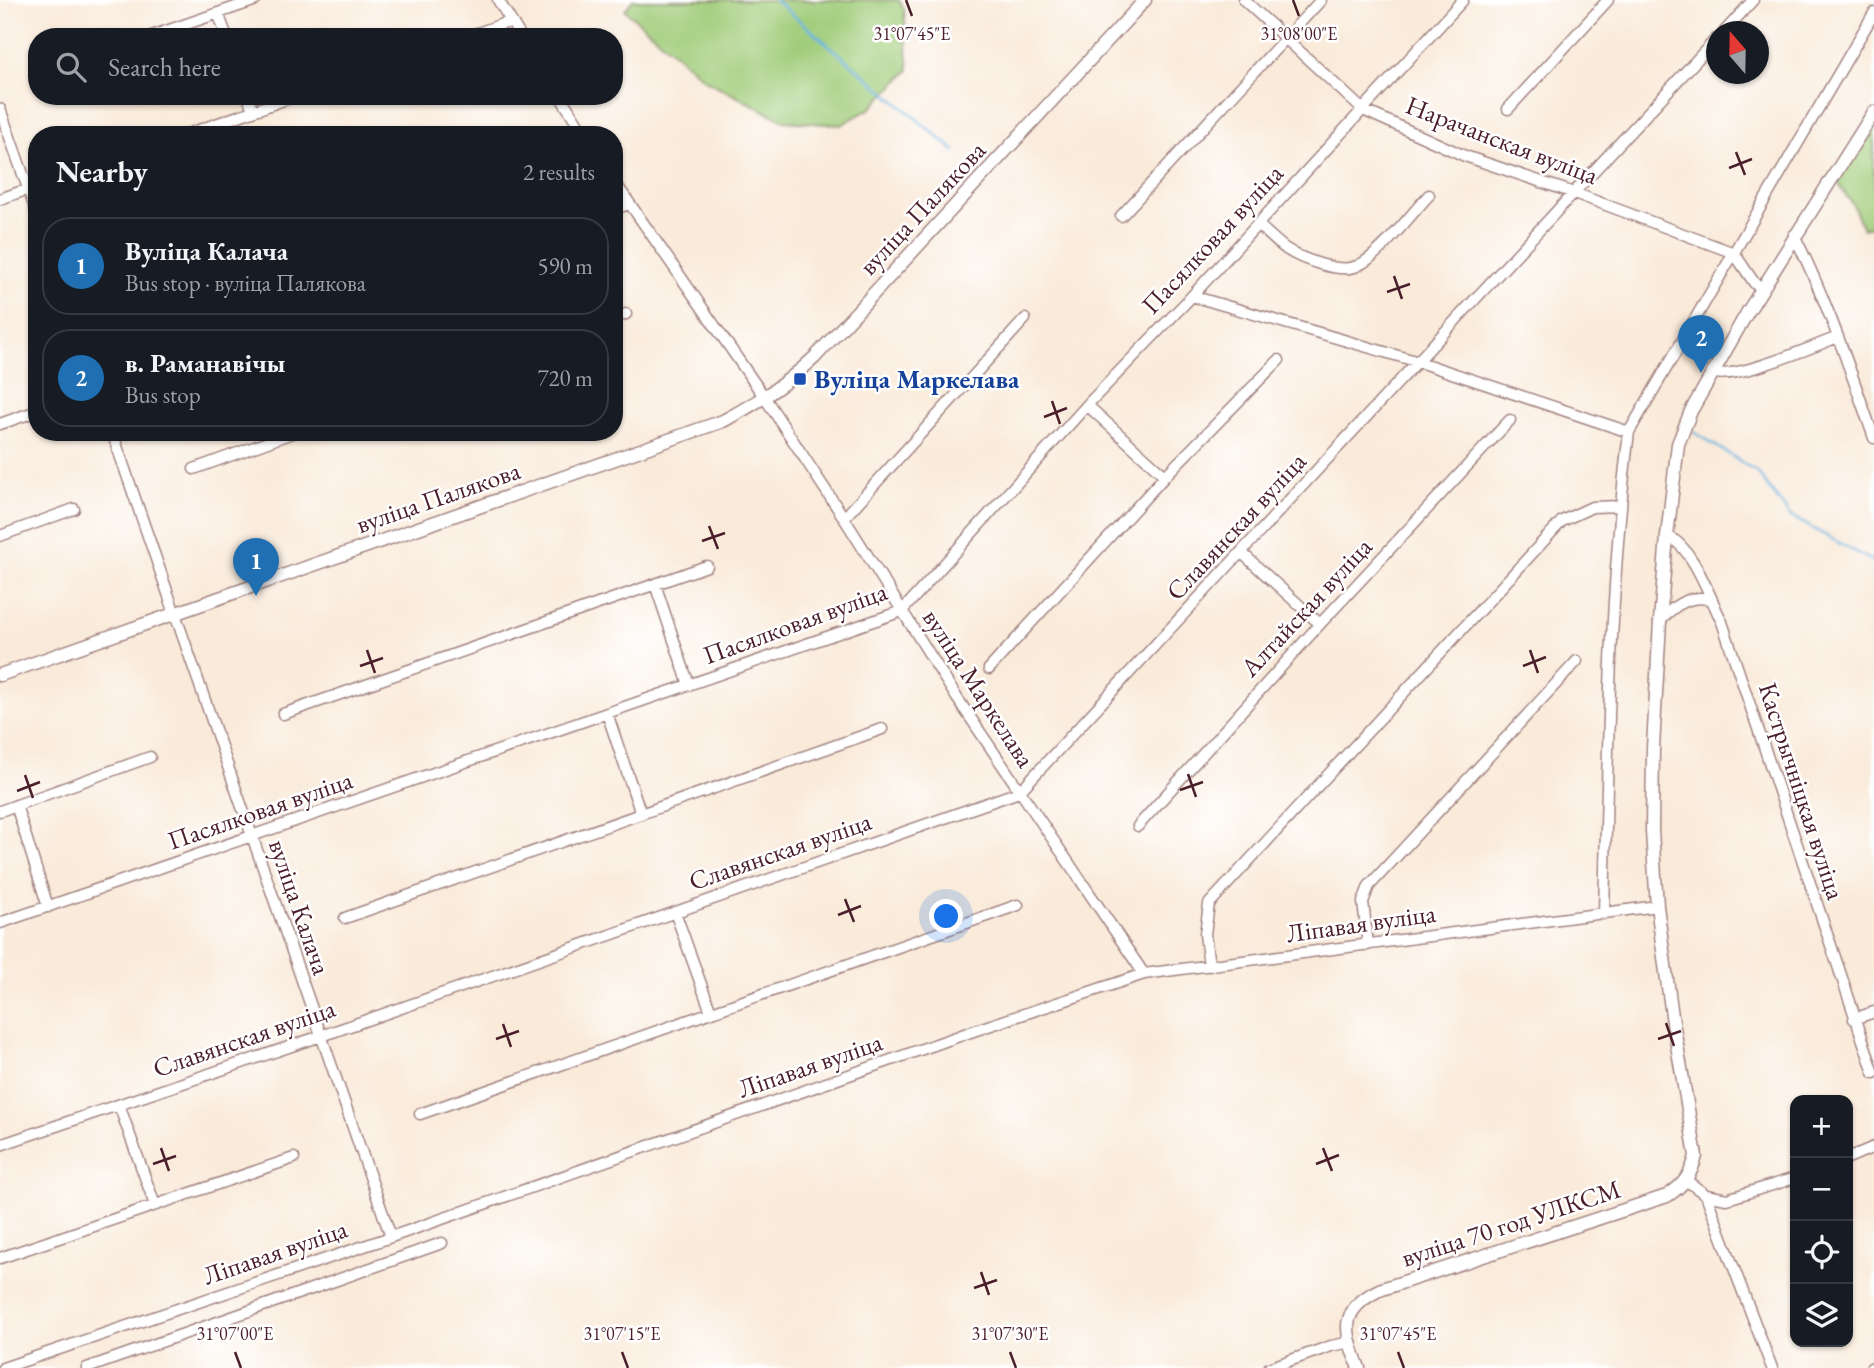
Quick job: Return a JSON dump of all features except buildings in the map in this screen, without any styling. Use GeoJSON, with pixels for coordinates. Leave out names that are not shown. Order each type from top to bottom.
{"type":"FeatureCollection","features":[{"type":"Feature","properties":{"kind":"street"},"geometry":{"type":"LineString","coordinates":[[175,28],[257,0]]}},
{"type":"Feature","properties":{"kind":"street"},"geometry":{"type":"LineString","coordinates":[[498,0],[516,28]]}},
{"type":"Feature","properties":{"kind":"street","name":"вуліца Палякова"},"geometry":{"type":"LineString","coordinates":[[0,675],[723,421],[765,398],[783,386],[815,357],[1145,0]]}},
{"type":"Feature","properties":{"kind":"street","name":"Нарачанская вуліца"},"geometry":{"type":"LineString","coordinates":[[1244,0],[1363,110],[1465,156],[1574,192],[1734,253]]}},
{"type":"Feature","properties":{"kind":"street"},"geometry":{"type":"LineString","coordinates":[[1121,216],[1321,0]]}},
{"type":"Feature","properties":{"kind":"street","name":"Пасялковая вуліца"},"geometry":{"type":"LineString","coordinates":[[0,923],[902,611],[1087,405],[1192,296],[1464,0]]}},
{"type":"Feature","properties":{"kind":"street"},"geometry":{"type":"LineString","coordinates":[[1508,109],[1608,0]]}},
{"type":"Feature","properties":{"kind":"street"},"geometry":{"type":"LineString","coordinates":[[1734,21],[1753,0]]}},
{"type":"Feature","properties":{"kind":"street"},"geometry":{"type":"LineString","coordinates":[[218,13],[223,28]]}},
{"type":"Feature","properties":{"kind":"street"},"geometry":{"type":"LineString","coordinates":[[1604,914],[1610,638],[1620,506],[1629,432],[1874,13]]}},
{"type":"Feature","properties":{"kind":"street"},"geometry":{"type":"LineString","coordinates":[[491,28],[511,21]]}},
{"type":"Feature","properties":{"kind":"street","name":"Славянская вуліца"},"geometry":{"type":"LineString","coordinates":[[0,1146],[1020,792],[1706,51]]}},
{"type":"Feature","properties":{"kind":"street"},"geometry":{"type":"LineString","coordinates":[[251,105],[253,111]]}},
{"type":"Feature","properties":{"kind":"street"},"geometry":{"type":"LineString","coordinates":[[210,126],[270,105]]}},
{"type":"Feature","properties":{"kind":"street"},"geometry":{"type":"LineString","coordinates":[[566,105],[579,126]]}},
{"type":"Feature","properties":{"kind":"street"},"geometry":{"type":"LineString","coordinates":[[0,109],[28,176]]}},
{"type":"Feature","properties":{"kind":"street"},"geometry":{"type":"LineString","coordinates":[[1790,1180],[1727,1199],[1706,1195],[1687,1181],[1696,1156],[1672,1016],[1657,906],[1652,831],[1653,748],[1660,621],[1678,444],[1691,411],[1762,288],[1874,112]]}},
{"type":"Feature","properties":{"kind":"street"},"geometry":{"type":"LineString","coordinates":[[0,199],[28,190]]}},
{"type":"Feature","properties":{"kind":"street","name":"вуліца Маркелава"},"geometry":{"type":"LineString","coordinates":[[623,195],[765,398],[1020,792],[1144,974]]}},
{"type":"Feature","properties":{"kind":"street"},"geometry":{"type":"LineString","coordinates":[[1257,225],[1297,256],[1348,270],[1370,258],[1429,195]]}},
{"type":"Feature","properties":{"kind":"street"},"geometry":{"type":"LineString","coordinates":[[623,206],[629,204]]}},
{"type":"Feature","properties":{"kind":"street"},"geometry":{"type":"LineString","coordinates":[[1794,236],[1839,337],[1874,438]]}},
{"type":"Feature","properties":{"kind":"street"},"geometry":{"type":"LineString","coordinates":[[1734,253],[1755,284],[1762,288]]}},
{"type":"Feature","properties":{"kind":"street"},"geometry":{"type":"LineString","coordinates":[[1192,296],[1419,362],[1629,432]]}},
{"type":"Feature","properties":{"kind":"street"},"geometry":{"type":"LineString","coordinates":[[844,518],[1025,319]]}},
{"type":"Feature","properties":{"kind":"street"},"geometry":{"type":"LineString","coordinates":[[1712,372],[1717,374],[1744,371],[1839,337]]}},
{"type":"Feature","properties":{"kind":"street"},"geometry":{"type":"LineString","coordinates":[[989,669],[1165,477],[1279,360]]}},
{"type":"Feature","properties":{"kind":"street"},"geometry":{"type":"LineString","coordinates":[[1087,405],[1165,477]]}},
{"type":"Feature","properties":{"kind":"street"},"geometry":{"type":"LineString","coordinates":[[0,424],[28,414]]}},
{"type":"Feature","properties":{"kind":"street","name":"Алтайская вуліца"},"geometry":{"type":"LineString","coordinates":[[1138,826],[1320,624],[1510,420]]}},
{"type":"Feature","properties":{"kind":"street","name":"вуліца Калача"},"geometry":{"type":"LineString","coordinates":[[115,441],[391,1237]]}},
{"type":"Feature","properties":{"kind":"street"},"geometry":{"type":"LineString","coordinates":[[194,469],[270,441]]}},
{"type":"Feature","properties":{"kind":"street"},"geometry":{"type":"LineString","coordinates":[[1209,966],[1205,934],[1209,904],[1562,521],[1592,507],[1620,506]]}},
{"type":"Feature","properties":{"kind":"street"},"geometry":{"type":"LineString","coordinates":[[0,536],[74,509]]}},
{"type":"Feature","properties":{"kind":"street","name":"Кастрычніцкая вуліца"},"geometry":{"type":"LineString","coordinates":[[1667,536],[1675,539],[1695,566],[1729,644],[1874,1073]]}},
{"type":"Feature","properties":{"kind":"street"},"geometry":{"type":"LineString","coordinates":[[1242,553],[1320,624]]}},
{"type":"Feature","properties":{"kind":"street"},"geometry":{"type":"LineString","coordinates":[[284,714],[707,566]]}},
{"type":"Feature","properties":{"kind":"street"},"geometry":{"type":"LineString","coordinates":[[655,584],[689,685]]}},
{"type":"Feature","properties":{"kind":"street"},"geometry":{"type":"LineString","coordinates":[[1660,621],[1680,603],[1694,598],[1712,600]]}},
{"type":"Feature","properties":{"kind":"street"},"geometry":{"type":"LineString","coordinates":[[1368,945],[1363,902],[1369,886],[1577,662]]}},
{"type":"Feature","properties":{"kind":"street"},"geometry":{"type":"LineString","coordinates":[[607,713],[641,814]]}},
{"type":"Feature","properties":{"kind":"street"},"geometry":{"type":"LineString","coordinates":[[345,918],[882,729]]}},
{"type":"Feature","properties":{"kind":"street"},"geometry":{"type":"LineString","coordinates":[[0,811],[150,757]]}},
{"type":"Feature","properties":{"kind":"street"},"geometry":{"type":"LineString","coordinates":[[16,805],[48,907]]}},
{"type":"Feature","properties":{"kind":"street"},"geometry":{"type":"LineString","coordinates":[[421,1114],[1018,905]]}},
{"type":"Feature","properties":{"kind":"street","name":"Ліпавая вуліца"},"geometry":{"type":"LineString","coordinates":[[3,1368],[391,1237],[976,1030],[1144,974],[1657,906]]}},
{"type":"Feature","properties":{"kind":"street"},"geometry":{"type":"LineString","coordinates":[[675,912],[711,1013]]}},
{"type":"Feature","properties":{"kind":"street"},"geometry":{"type":"LineString","coordinates":[[1854,1019],[1874,1012]]}},
{"type":"Feature","properties":{"kind":"street"},"geometry":{"type":"LineString","coordinates":[[119,1105],[155,1205]]}},
{"type":"Feature","properties":{"kind":"street"},"geometry":{"type":"LineString","coordinates":[[1853,1156],[1874,1147]]}},
{"type":"Feature","properties":{"kind":"street"},"geometry":{"type":"LineString","coordinates":[[0,1258],[294,1158]]}},
{"type":"Feature","properties":{"kind":"street","name":"вуліца 70 год УЛКСМ"},"geometry":{"type":"LineString","coordinates":[[1359,1368],[1351,1342],[1349,1318],[1353,1307],[1362,1298],[1379,1290],[1667,1196],[1687,1181]]}},
{"type":"Feature","properties":{"kind":"street"},"geometry":{"type":"LineString","coordinates":[[1706,1195],[1772,1368]]}},
{"type":"Feature","properties":{"kind":"street"},"geometry":{"type":"LineString","coordinates":[[87,1368],[442,1243]]}},
{"type":"Feature","properties":{"kind":"street"},"geometry":{"type":"LineString","coordinates":[[1269,1368],[1331,1346],[1351,1342]]}},
{"type":"Feature","properties":{"kind":"green space"},"geometry":{"type":"Polygon","coordinates":[[[633,0],[899,0],[904,10],[909,70],[871,108],[841,125],[784,121],[705,80],[625,10],[633,0]]]}},
{"type":"Feature","properties":{"kind":"green space"},"geometry":{"type":"Polygon","coordinates":[[[1874,119],[1874,226],[1863,229],[1838,180],[1874,119]]]}},
{"type":"Feature","properties":{"kind":"waterway"},"geometry":{"type":"LineString","coordinates":[[775,0],[955,151]]}},
{"type":"Feature","properties":{"kind":"waterway"},"geometry":{"type":"LineString","coordinates":[[1694,432],[1757,472],[1790,516],[1874,562]]}},
{"type":"Feature","properties":{"kind":"place","name":"в. Раманавічы"},"geometry":{"type":"Point","coordinates":[1701,373]}},
{"type":"Feature","properties":{"kind":"place","name":"Вуліца Маркелава"},"geometry":{"type":"Point","coordinates":[800,379]}},
{"type":"Feature","properties":{"kind":"place","name":"Вуліца Калача"},"geometry":{"type":"Point","coordinates":[256,596]}}]}
